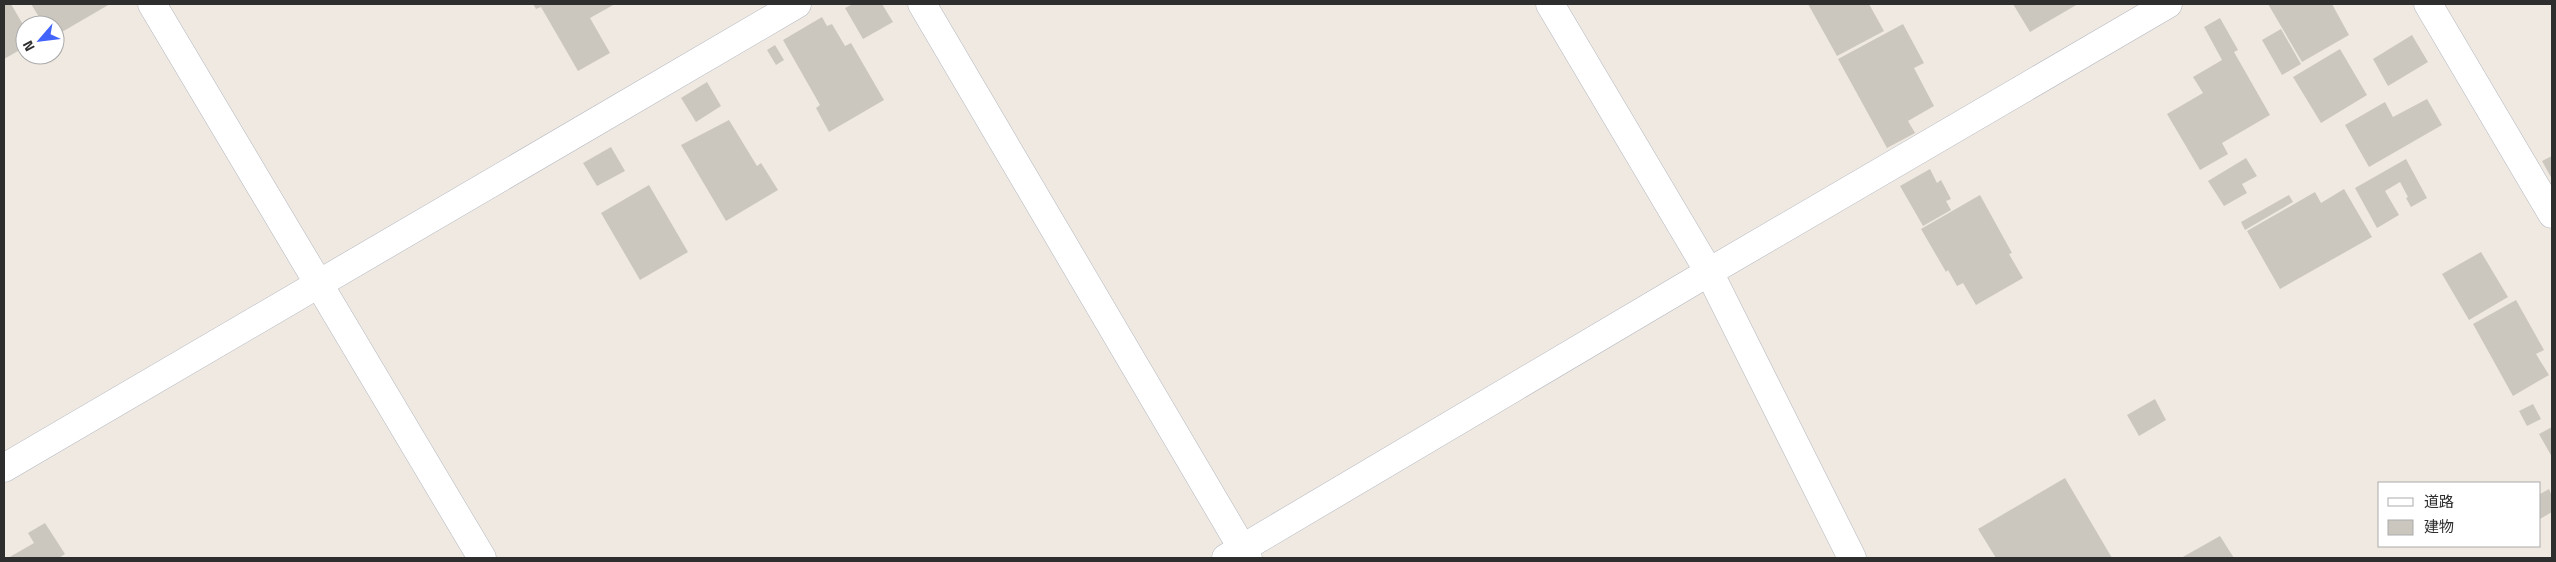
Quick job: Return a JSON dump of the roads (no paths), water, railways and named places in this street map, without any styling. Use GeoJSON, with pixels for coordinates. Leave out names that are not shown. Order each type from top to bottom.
{"type":"FeatureCollection","features":[{"type":"Feature","properties":{"kind":"street"},"geometry":{"type":"LineString","coordinates":[[152,4],[482,558]]}},
{"type":"Feature","properties":{"kind":"street"},"geometry":{"type":"LineString","coordinates":[[4,468],[797,4]]}},
{"type":"Feature","properties":{"kind":"street"},"geometry":{"type":"LineString","coordinates":[[922,4],[1239,555],[1709,272],[2168,4]]}},
{"type":"Feature","properties":{"kind":"street"},"geometry":{"type":"LineString","coordinates":[[1550,4],[1709,272],[1852,558]]}},
{"type":"Feature","properties":{"kind":"street"},"geometry":{"type":"LineString","coordinates":[[2428,4],[2552,214]]}}]}
